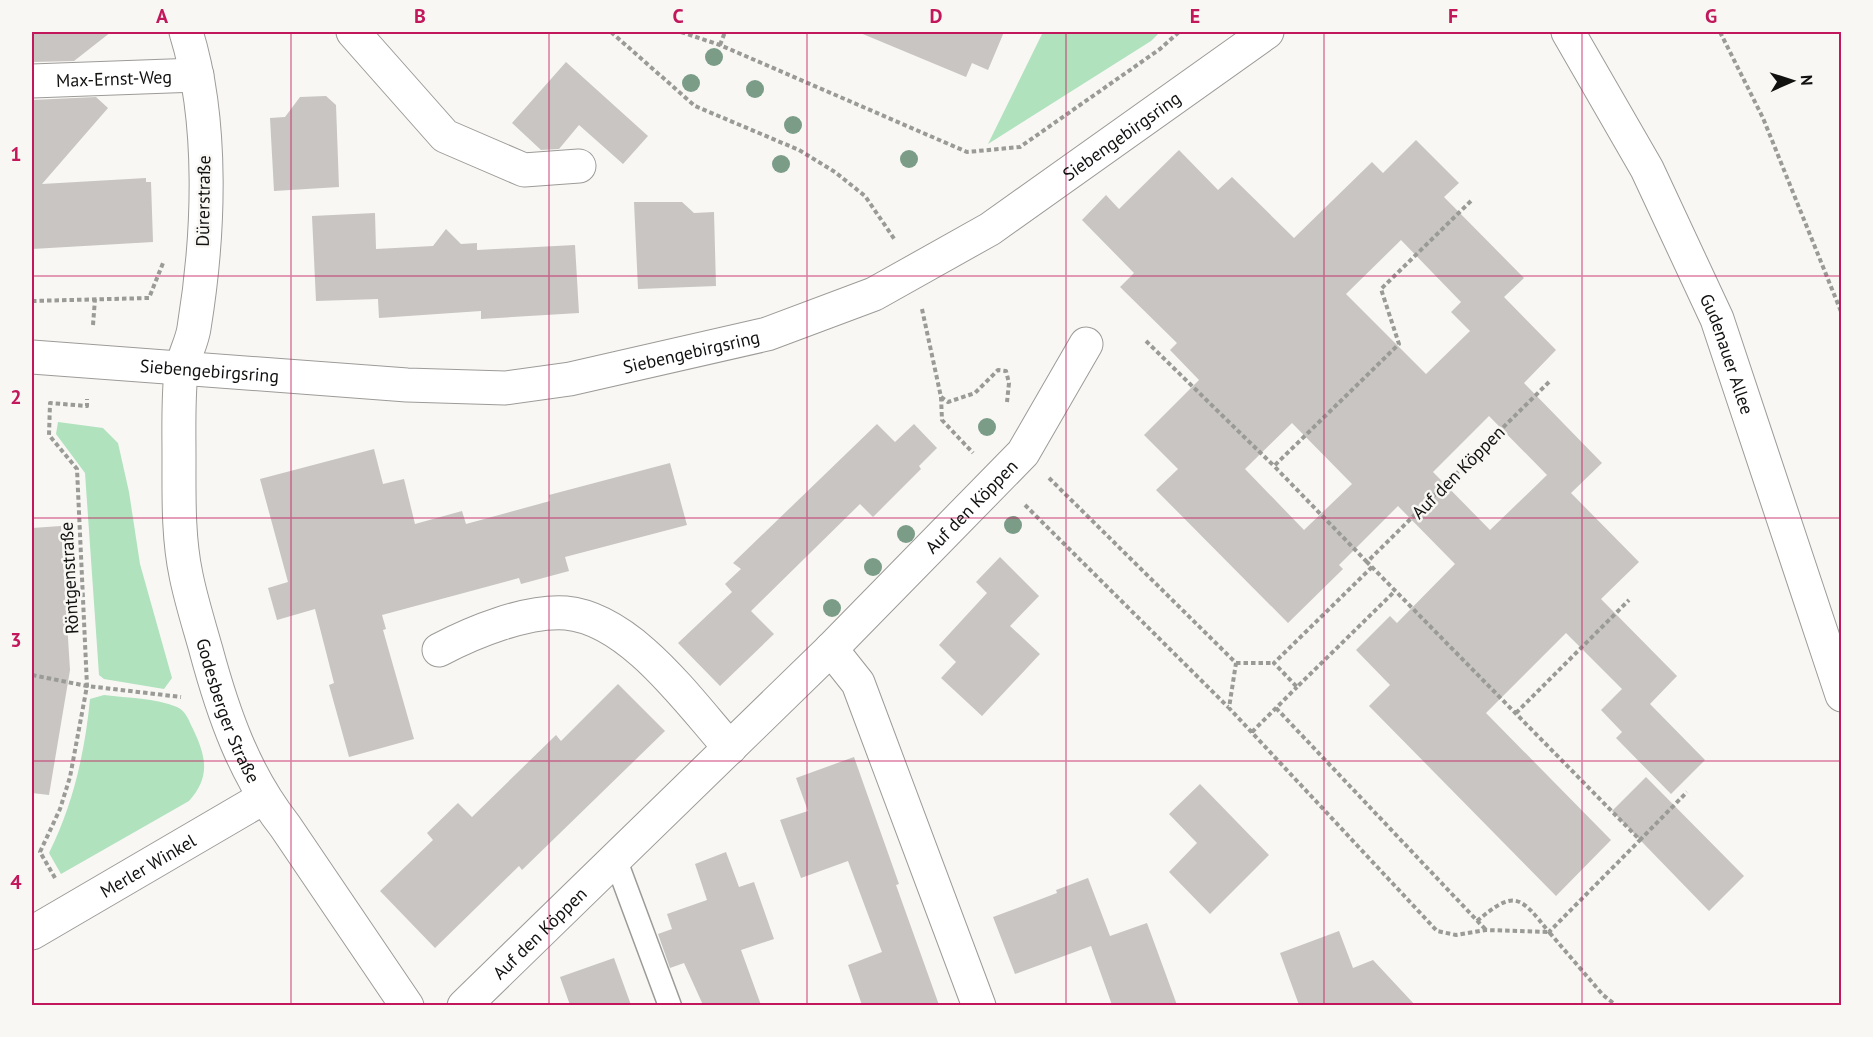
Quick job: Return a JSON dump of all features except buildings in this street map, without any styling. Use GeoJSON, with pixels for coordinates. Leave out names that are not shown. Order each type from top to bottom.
{"type":"FeatureCollection","features":[{"type":"Feature","properties":{"kind":"street","name":"Dürerstraße"},"geometry":{"type":"LineString","coordinates":[[181,369],[194,330],[203,243],[204,136],[197,75],[186,32]]}},
{"type":"Feature","properties":{"kind":"street"},"geometry":{"type":"LineString","coordinates":[[353,32],[446,136],[524,170],[579,166]]}},
{"type":"Feature","properties":{"kind":"street","name":"Siebengebirgsring"},"geometry":{"type":"LineString","coordinates":[[32,357],[406,385],[504,388],[570,379],[767,334],[874,294],[990,229],[1267,32]]}},
{"type":"Feature","properties":{"kind":"street","name":"Gudenauer Allee"},"geometry":{"type":"LineString","coordinates":[[1573,35],[1647,169],[1717,319],[1842,695]]}},
{"type":"Feature","properties":{"kind":"street","name":"Max-Ernst-Weg"},"geometry":{"type":"LineString","coordinates":[[32,81],[197,75]]}},
{"type":"Feature","properties":{"kind":"street","name":"Auf den Köppen"},"geometry":{"type":"LineString","coordinates":[[464,1005],[831,649],[1023,453],[1086,344]]}},
{"type":"Feature","properties":{"kind":"street","name":"Godesberger Straße"},"geometry":{"type":"LineString","coordinates":[[181,369],[179,528],[186,574],[215,684],[241,755],[263,798],[285,826],[407,1005]]}},
{"type":"Feature","properties":{"kind":"street"},"geometry":{"type":"LineString","coordinates":[[439,650],[471,633],[519,619],[566,613],[594,621],[629,640],[730,748]]}},
{"type":"Feature","properties":{"kind":"street"},"geometry":{"type":"LineString","coordinates":[[831,649],[858,683],[979,1005]]}},
{"type":"Feature","properties":{"kind":"street","name":"Merler Winkel"},"geometry":{"type":"LineString","coordinates":[[32,933],[263,798]]}},
{"type":"Feature","properties":{"kind":"lane"},"geometry":{"type":"LineString","coordinates":[[615,858],[670,1005]]}},
{"type":"Feature","properties":{"kind":"path"},"geometry":{"type":"LineString","coordinates":[[611,32],[695,106],[800,150],[835,172],[865,196],[895,241]]}},
{"type":"Feature","properties":{"kind":"path"},"geometry":{"type":"LineString","coordinates":[[681,32],[720,45],[967,152],[1020,147],[1160,49],[1179,32]]}},
{"type":"Feature","properties":{"kind":"path"},"geometry":{"type":"LineString","coordinates":[[720,45],[725,32]]}},
{"type":"Feature","properties":{"kind":"path"},"geometry":{"type":"LineString","coordinates":[[1720,32],[1763,118],[1842,314]]}},
{"type":"Feature","properties":{"kind":"path"},"geometry":{"type":"LineString","coordinates":[[1274,466],[1399,344],[1380,289],[1473,199]]}},
{"type":"Feature","properties":{"kind":"path"},"geometry":{"type":"LineString","coordinates":[[32,301],[148,298],[166,254]]}},
{"type":"Feature","properties":{"kind":"path"},"geometry":{"type":"LineString","coordinates":[[922,305],[940,397],[942,420],[968,448]]}},
{"type":"Feature","properties":{"kind":"path"},"geometry":{"type":"LineString","coordinates":[[1146,341],[1274,466],[1640,840]]}},
{"type":"Feature","properties":{"kind":"path"},"geometry":{"type":"LineString","coordinates":[[940,397],[948,402],[975,393],[998,370],[1006,371],[1009,382],[1007,405]]}},
{"type":"Feature","properties":{"kind":"path","name":"Auf den Köppen"},"geometry":{"type":"LineString","coordinates":[[1367,562],[1549,382]]}},
{"type":"Feature","properties":{"kind":"path"},"geometry":{"type":"LineString","coordinates":[[1023,453],[1236,663],[1274,663],[1372,567]]}},
{"type":"Feature","properties":{"kind":"path","name":"Röntgenstraße"},"geometry":{"type":"LineString","coordinates":[[73,907],[40,852],[60,809],[70,777],[87,686],[77,469]]}},
{"type":"Feature","properties":{"kind":"path"},"geometry":{"type":"LineString","coordinates":[[997,478],[1252,732],[1437,931],[1456,935],[1486,930],[1549,932],[1687,792]]}},
{"type":"Feature","properties":{"kind":"path"},"geometry":{"type":"LineString","coordinates":[[1252,732],[1396,590]]}},
{"type":"Feature","properties":{"kind":"path"},"geometry":{"type":"LineString","coordinates":[[1516,713],[1629,600]]}},
{"type":"Feature","properties":{"kind":"path"},"geometry":{"type":"LineString","coordinates":[[1228,708],[1236,663]]}},
{"type":"Feature","properties":{"kind":"path"},"geometry":{"type":"LineString","coordinates":[[1274,663],[1297,687]]}},
{"type":"Feature","properties":{"kind":"path"},"geometry":{"type":"LineString","coordinates":[[32,675],[87,686],[179,698],[215,684]]}},
{"type":"Feature","properties":{"kind":"path"},"geometry":{"type":"LineString","coordinates":[[1276,708],[1486,930]]}},
{"type":"Feature","properties":{"kind":"path"},"geometry":{"type":"LineString","coordinates":[[1477,921],[1499,902],[1520,902],[1533,912],[1603,995],[1617,1005]]}},
{"type":"Feature","properties":{"kind":"green space"},"geometry":{"type":"Polygon","coordinates":[[[1043,32],[1160,32],[1151,41],[988,144],[1043,32]]]}},
{"type":"Feature","properties":{"kind":"green space"},"geometry":{"type":"Polygon","coordinates":[[[58,422],[103,428],[118,443],[129,492],[140,564],[172,678],[164,689],[104,679],[99,675],[85,473],[56,434],[58,422]]]}},
{"type":"Feature","properties":{"kind":"green space"},"geometry":{"type":"Polygon","coordinates":[[[104,695],[151,700],[180,709],[189,720],[201,748],[203,775],[201,783],[189,801],[61,874],[49,853],[65,816],[77,778],[90,699],[104,695]]]}}]}
